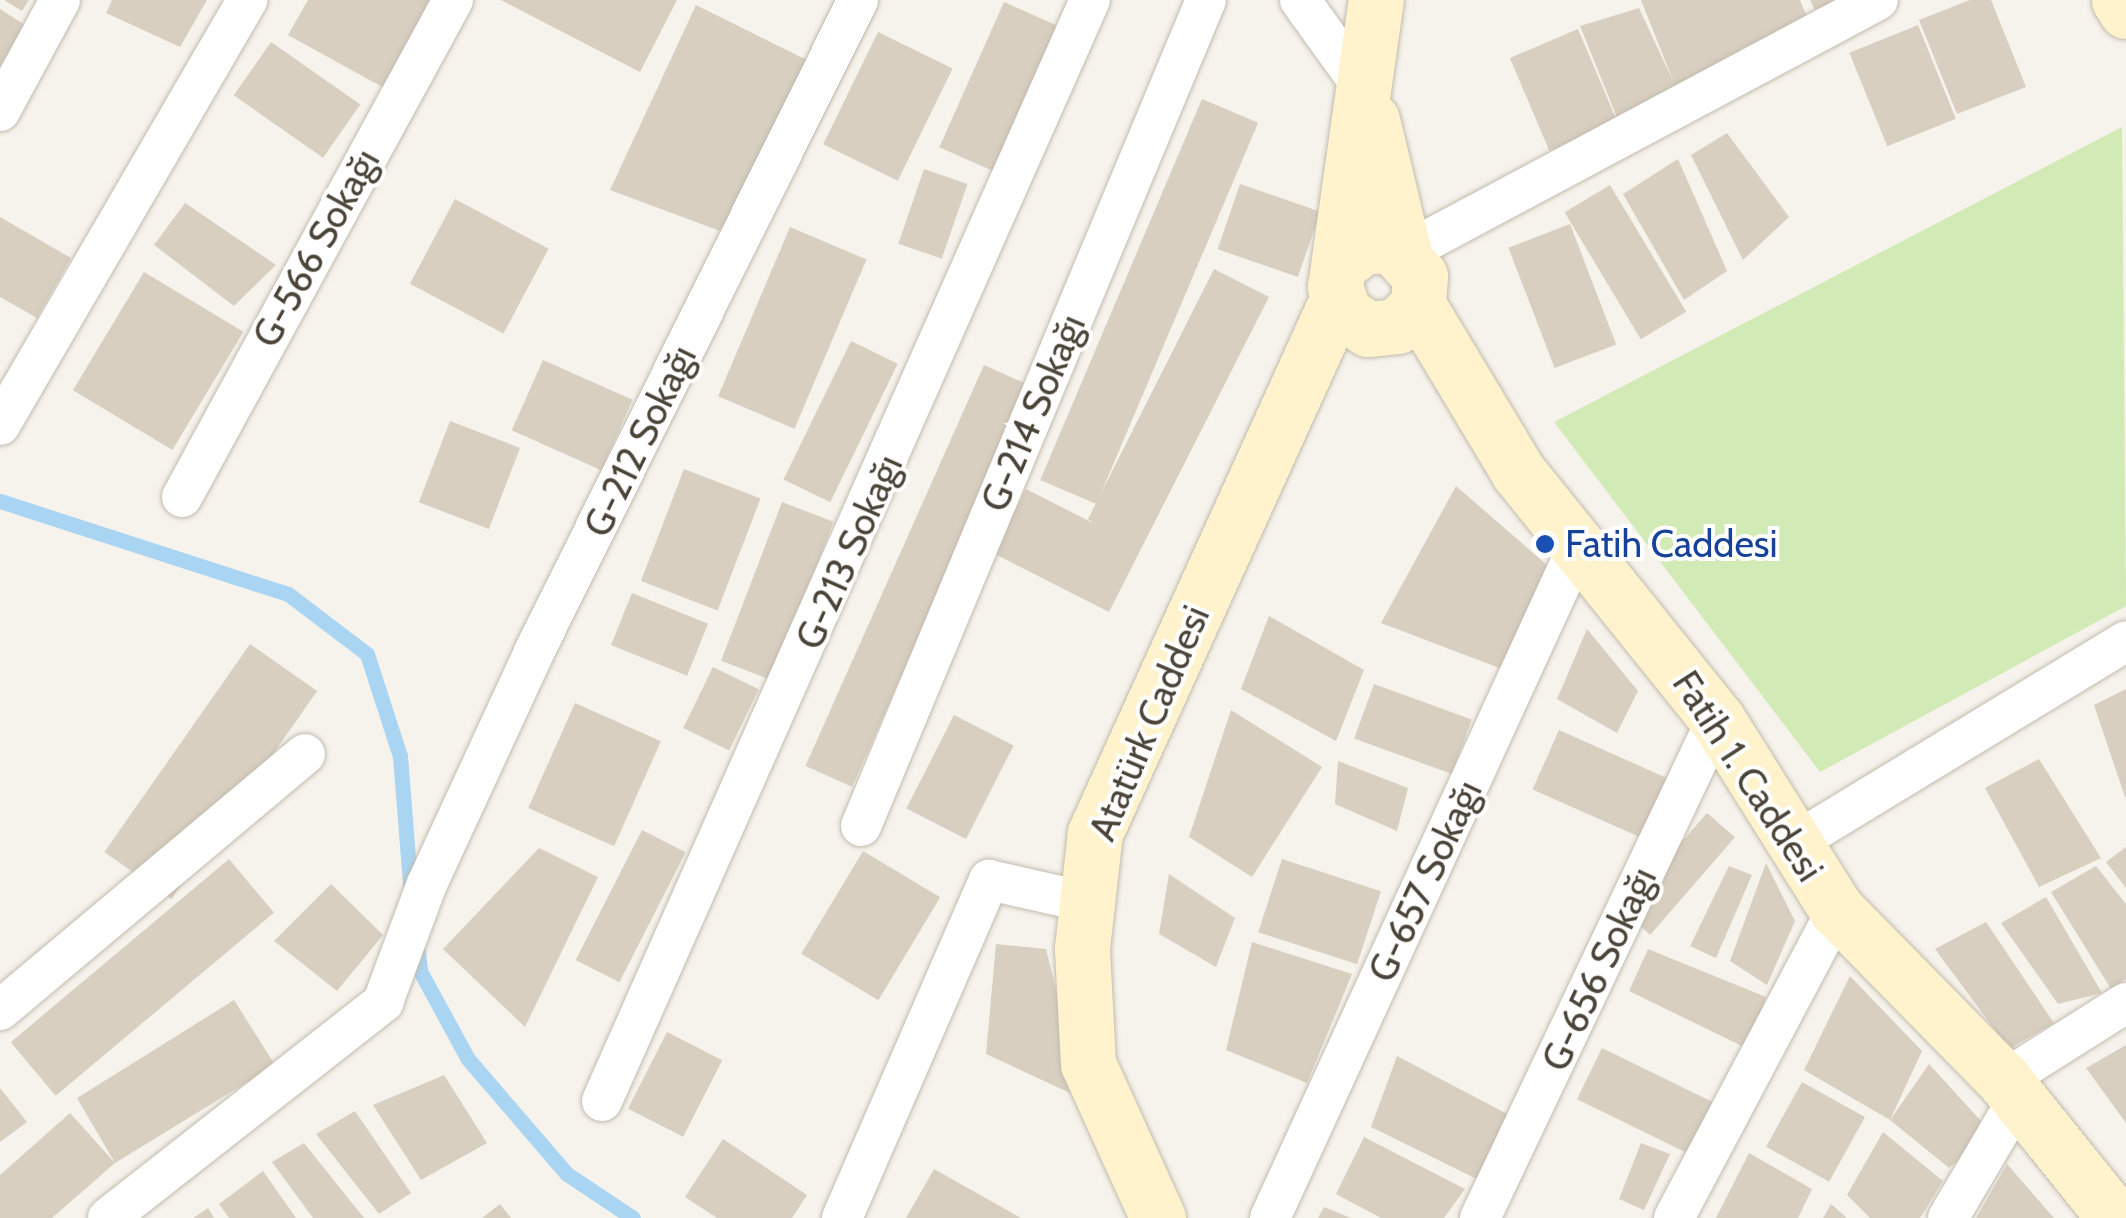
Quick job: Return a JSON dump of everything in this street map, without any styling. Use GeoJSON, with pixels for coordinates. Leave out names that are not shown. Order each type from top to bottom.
{"type":"FeatureCollection","features":[{"type":"Feature","properties":{"kind":"street"},"geometry":{"type":"LineString","coordinates":[[0,111],[60,0]]}},
{"type":"Feature","properties":{"kind":"street"},"geometry":{"type":"LineString","coordinates":[[0,425],[247,0]]}},
{"type":"Feature","properties":{"kind":"street","name":"G-566 Sokağı"},"geometry":{"type":"LineString","coordinates":[[182,497],[453,0]]}},
{"type":"Feature","properties":{"kind":"street","name":"G-212 Sokağı"},"geometry":{"type":"LineString","coordinates":[[108,1218],[269,1096],[387,992],[427,884],[534,652],[858,0]]}},
{"type":"Feature","properties":{"kind":"street","name":"G-213 Sokağı"},"geometry":{"type":"LineString","coordinates":[[602,1102],[1090,0]]}},
{"type":"Feature","properties":{"kind":"street","name":"G-214 Sokağı"},"geometry":{"type":"LineString","coordinates":[[861,826],[1206,0]]}},
{"type":"Feature","properties":{"kind":"street"},"geometry":{"type":"LineString","coordinates":[[1300,0],[1364,89]]}},
{"type":"Feature","properties":{"kind":"street"},"geometry":{"type":"LineString","coordinates":[[1292,397],[1400,317],[1420,276],[1404,253],[1364,89],[1376,0]]}},
{"type":"Feature","properties":{"kind":"street"},"geometry":{"type":"LineString","coordinates":[[1400,317],[1355,324],[1340,282],[1378,244],[1404,253],[1878,0]]}},
{"type":"Feature","properties":{"kind":"street"},"geometry":{"type":"LineString","coordinates":[[2119,0],[2126,11]]}},
{"type":"Feature","properties":{"kind":"street","name":"Atatürk Caddesi"},"geometry":{"type":"LineString","coordinates":[[1158,1218],[1088,1064],[1082,948],[1095,833],[1340,282],[1364,89]]}},
{"type":"Feature","properties":{"kind":"street","name":"Fatih 1. Caddesi"},"geometry":{"type":"LineString","coordinates":[[1400,317],[1519,473],[1717,719],[1791,846],[1837,910],[2011,1091],[2115,1218]]}},
{"type":"Feature","properties":{"kind":"street","name":"G-657 Sokağı"},"geometry":{"type":"LineString","coordinates":[[1270,1218],[1579,544]]}},
{"type":"Feature","properties":{"kind":"street"},"geometry":{"type":"LineString","coordinates":[[1791,846],[2126,641]]}},
{"type":"Feature","properties":{"kind":"street","name":"G-656 Sokağı"},"geometry":{"type":"LineString","coordinates":[[1480,1218],[1717,719]]}},
{"type":"Feature","properties":{"kind":"street"},"geometry":{"type":"LineString","coordinates":[[0,1010],[305,754]]}},
{"type":"Feature","properties":{"kind":"street"},"geometry":{"type":"LineString","coordinates":[[842,1218],[989,880],[1087,902]]}},
{"type":"Feature","properties":{"kind":"street"},"geometry":{"type":"LineString","coordinates":[[1674,1218],[1837,910]]}},
{"type":"Feature","properties":{"kind":"street"},"geometry":{"type":"LineString","coordinates":[[1948,1218],[2011,1091],[2126,1003]]}},
{"type":"Feature","properties":{"kind":"green space"},"geometry":{"type":"Polygon","coordinates":[[[2122,127],[2126,606],[1820,772],[1554,422],[2122,127]]]}},
{"type":"Feature","properties":{"kind":"building"},"geometry":{"type":"Polygon","coordinates":[[[4,0],[29,0],[22,11],[4,0]]]}},
{"type":"Feature","properties":{"kind":"building"},"geometry":{"type":"Polygon","coordinates":[[[112,0],[207,0],[180,47],[106,13],[112,0]]]}},
{"type":"Feature","properties":{"kind":"building"},"geometry":{"type":"Polygon","coordinates":[[[308,0],[433,0],[384,88],[288,35],[308,0]]]}},
{"type":"Feature","properties":{"kind":"building"},"geometry":{"type":"Polygon","coordinates":[[[501,0],[677,0],[640,72],[501,0]]]}},
{"type":"Feature","properties":{"kind":"building"},"geometry":{"type":"Polygon","coordinates":[[[1641,0],[1800,0],[1808,20],[1741,49],[1746,60],[1618,120],[1580,26],[1639,8],[1674,83],[1641,0]]]}},
{"type":"Feature","properties":{"kind":"building"},"geometry":{"type":"Polygon","coordinates":[[[1810,0],[1836,0],[1815,10],[1810,0]]]}},
{"type":"Feature","properties":{"kind":"building"},"geometry":{"type":"Polygon","coordinates":[[[1970,0],[1991,0],[2026,87],[1957,114],[1919,20],[1970,0]]]}},
{"type":"Feature","properties":{"kind":"building"},"geometry":{"type":"Polygon","coordinates":[[[1004,2],[1057,26],[992,171],[939,147],[1004,2]]]}},
{"type":"Feature","properties":{"kind":"building"},"geometry":{"type":"Polygon","coordinates":[[[696,5],[815,64],[720,231],[610,190],[696,5]]]}},
{"type":"Feature","properties":{"kind":"building"},"geometry":{"type":"Polygon","coordinates":[[[0,9],[25,25],[0,66],[0,9]]]}},
{"type":"Feature","properties":{"kind":"building"},"geometry":{"type":"Polygon","coordinates":[[[1918,25],[1956,119],[1887,146],[1849,53],[1918,25]]]}},
{"type":"Feature","properties":{"kind":"building"},"geometry":{"type":"Polygon","coordinates":[[[1578,29],[1617,122],[1549,151],[1510,58],[1578,29]]]}},
{"type":"Feature","properties":{"kind":"building"},"geometry":{"type":"Polygon","coordinates":[[[878,32],[953,68],[898,181],[823,144],[878,32]]]}},
{"type":"Feature","properties":{"kind":"building"},"geometry":{"type":"Polygon","coordinates":[[[271,42],[360,105],[323,158],[234,95],[271,42]]]}},
{"type":"Feature","properties":{"kind":"building"},"geometry":{"type":"Polygon","coordinates":[[[1202,99],[1258,123],[1096,504],[1040,480],[1202,99]]]}},
{"type":"Feature","properties":{"kind":"building"},"geometry":{"type":"Polygon","coordinates":[[[1727,133],[1789,217],[1743,260],[1691,155],[1727,133]]]}},
{"type":"Feature","properties":{"kind":"building"},"geometry":{"type":"Polygon","coordinates":[[[1678,159],[1727,271],[1684,300],[1623,194],[1678,159]]]}},
{"type":"Feature","properties":{"kind":"building"},"geometry":{"type":"Polygon","coordinates":[[[924,169],[967,184],[942,259],[898,244],[924,169]]]}},
{"type":"Feature","properties":{"kind":"building"},"geometry":{"type":"Polygon","coordinates":[[[1240,184],[1320,212],[1298,277],[1218,249],[1240,184]]]}},
{"type":"Feature","properties":{"kind":"building"},"geometry":{"type":"Polygon","coordinates":[[[1610,185],[1686,312],[1641,339],[1565,212],[1610,185]]]}},
{"type":"Feature","properties":{"kind":"building"},"geometry":{"type":"Polygon","coordinates":[[[455,199],[549,249],[504,334],[410,284],[455,199]]]}},
{"type":"Feature","properties":{"kind":"building"},"geometry":{"type":"Polygon","coordinates":[[[185,203],[276,265],[234,306],[154,245],[185,203]]]}},
{"type":"Feature","properties":{"kind":"building"},"geometry":{"type":"Polygon","coordinates":[[[0,217],[71,258],[37,318],[0,297],[0,217]]]}},
{"type":"Feature","properties":{"kind":"building"},"geometry":{"type":"Polygon","coordinates":[[[1570,224],[1616,344],[1555,368],[1508,248],[1570,224]]]}},
{"type":"Feature","properties":{"kind":"building"},"geometry":{"type":"Polygon","coordinates":[[[790,227],[866,259],[795,429],[718,396],[790,227]]]}},
{"type":"Feature","properties":{"kind":"building"},"geometry":{"type":"Polygon","coordinates":[[[1214,269],[1269,297],[1109,612],[993,553],[1026,489],[1093,523],[1088,519],[1214,269]]]}},
{"type":"Feature","properties":{"kind":"building"},"geometry":{"type":"Polygon","coordinates":[[[144,272],[243,332],[172,450],[73,390],[144,272]]]}},
{"type":"Feature","properties":{"kind":"building"},"geometry":{"type":"Polygon","coordinates":[[[851,341],[898,364],[830,502],[783,479],[851,341]]]}},
{"type":"Feature","properties":{"kind":"building"},"geometry":{"type":"Polygon","coordinates":[[[543,360],[633,400],[601,470],[512,430],[543,360]]]}},
{"type":"Feature","properties":{"kind":"building"},"geometry":{"type":"Polygon","coordinates":[[[984,365],[1031,386],[852,787],[805,766],[984,365]]]}},
{"type":"Feature","properties":{"kind":"building"},"geometry":{"type":"Polygon","coordinates":[[[450,421],[520,448],[489,529],[419,502],[450,421]]]}},
{"type":"Feature","properties":{"kind":"building"},"geometry":{"type":"Polygon","coordinates":[[[684,469],[761,498],[718,610],[641,581],[684,469]]]}},
{"type":"Feature","properties":{"kind":"building"},"geometry":{"type":"Polygon","coordinates":[[[1456,486],[1547,565],[1502,669],[1381,623],[1456,486]]]}},
{"type":"Feature","properties":{"kind":"building"},"geometry":{"type":"Polygon","coordinates":[[[782,502],[833,522],[772,680],[721,661],[782,502]]]}},
{"type":"Feature","properties":{"kind":"building"},"geometry":{"type":"Polygon","coordinates":[[[632,593],[708,624],[687,676],[611,645],[632,593]]]}},
{"type":"Feature","properties":{"kind":"building"},"geometry":{"type":"Polygon","coordinates":[[[1269,616],[1364,670],[1336,741],[1241,689],[1269,616]]]}},
{"type":"Feature","properties":{"kind":"building"},"geometry":{"type":"Polygon","coordinates":[[[1587,629],[1638,691],[1617,733],[1557,699],[1587,629]]]}},
{"type":"Feature","properties":{"kind":"building"},"geometry":{"type":"Polygon","coordinates":[[[250,644],[317,691],[171,899],[104,852],[250,644]]]}},
{"type":"Feature","properties":{"kind":"building"},"geometry":{"type":"Polygon","coordinates":[[[713,667],[759,689],[729,750],[683,728],[713,667]]]}},
{"type":"Feature","properties":{"kind":"building"},"geometry":{"type":"Polygon","coordinates":[[[1374,684],[1472,720],[1452,774],[1354,739],[1374,684]]]}},
{"type":"Feature","properties":{"kind":"building"},"geometry":{"type":"Polygon","coordinates":[[[2126,689],[2126,797],[2125,797],[2094,705],[2126,689]]]}},
{"type":"Feature","properties":{"kind":"building"},"geometry":{"type":"Polygon","coordinates":[[[575,703],[661,741],[614,846],[528,808],[575,703]]]}},
{"type":"Feature","properties":{"kind":"building"},"geometry":{"type":"Polygon","coordinates":[[[1231,710],[1322,767],[1252,877],[1189,837],[1231,710]]]}},
{"type":"Feature","properties":{"kind":"building"},"geometry":{"type":"Polygon","coordinates":[[[954,715],[1014,745],[966,839],[906,809],[954,715]]]}},
{"type":"Feature","properties":{"kind":"building"},"geometry":{"type":"Polygon","coordinates":[[[1559,730],[1678,783],[1651,842],[1533,789],[1559,730]]]}},
{"type":"Feature","properties":{"kind":"building"},"geometry":{"type":"Polygon","coordinates":[[[2039,759],[2101,858],[2039,887],[1985,788],[2039,759]]]}},
{"type":"Feature","properties":{"kind":"building"},"geometry":{"type":"Polygon","coordinates":[[[1338,761],[1408,788],[1397,831],[1335,804],[1338,761]]]}},
{"type":"Feature","properties":{"kind":"building"},"geometry":{"type":"Polygon","coordinates":[[[1707,813],[1735,837],[1650,935],[1622,910],[1707,813]]]}},
{"type":"Feature","properties":{"kind":"building"},"geometry":{"type":"Polygon","coordinates":[[[642,830],[686,852],[619,982],[576,960],[642,830]]]}},
{"type":"Feature","properties":{"kind":"building"},"geometry":{"type":"Polygon","coordinates":[[[2126,847],[2126,888],[2106,862],[2126,847]]]}},
{"type":"Feature","properties":{"kind":"building"},"geometry":{"type":"Polygon","coordinates":[[[539,848],[598,877],[525,1027],[443,949],[539,848]]]}},
{"type":"Feature","properties":{"kind":"building"},"geometry":{"type":"Polygon","coordinates":[[[863,851],[940,897],[878,1000],[801,954],[863,851]]]}},
{"type":"Feature","properties":{"kind":"building"},"geometry":{"type":"Polygon","coordinates":[[[229,859],[274,913],[56,1096],[11,1042],[229,859]]]}},
{"type":"Feature","properties":{"kind":"building"},"geometry":{"type":"Polygon","coordinates":[[[1282,859],[1381,891],[1357,964],[1258,932],[1282,859]]]}},
{"type":"Feature","properties":{"kind":"building"},"geometry":{"type":"Polygon","coordinates":[[[1766,863],[1795,921],[1767,985],[1730,961],[1766,863]]]}},
{"type":"Feature","properties":{"kind":"building"},"geometry":{"type":"Polygon","coordinates":[[[1729,866],[1752,875],[1716,958],[1690,946],[1729,866]]]}},
{"type":"Feature","properties":{"kind":"building"},"geometry":{"type":"Polygon","coordinates":[[[2096,866],[2126,904],[2126,979],[2111,989],[2051,892],[2096,866]]]}},
{"type":"Feature","properties":{"kind":"building"},"geometry":{"type":"Polygon","coordinates":[[[1169,874],[1235,918],[1216,967],[1159,934],[1169,874]]]}},
{"type":"Feature","properties":{"kind":"building"},"geometry":{"type":"Polygon","coordinates":[[[331,884],[383,935],[337,991],[274,941],[331,884]]]}},
{"type":"Feature","properties":{"kind":"building"},"geometry":{"type":"Polygon","coordinates":[[[2046,897],[2102,993],[2058,1004],[2001,923],[2046,897]]]}},
{"type":"Feature","properties":{"kind":"building"},"geometry":{"type":"Polygon","coordinates":[[[1986,922],[2054,1023],[2009,1049],[1935,949],[1986,922]]]}},
{"type":"Feature","properties":{"kind":"building"},"geometry":{"type":"Polygon","coordinates":[[[1252,942],[1352,974],[1307,1083],[1226,1050],[1252,942]]]}},
{"type":"Feature","properties":{"kind":"building"},"geometry":{"type":"Polygon","coordinates":[[[996,944],[1046,949],[1083,1099],[986,1054],[996,944]]]}},
{"type":"Feature","properties":{"kind":"building"},"geometry":{"type":"Polygon","coordinates":[[[1648,949],[1766,997],[1748,1049],[1629,991],[1648,949]]]}},
{"type":"Feature","properties":{"kind":"building"},"geometry":{"type":"Polygon","coordinates":[[[1850,976],[1922,1051],[1890,1120],[1804,1070],[1850,976]]]}},
{"type":"Feature","properties":{"kind":"building"},"geometry":{"type":"Polygon","coordinates":[[[234,1000],[275,1065],[115,1163],[77,1098],[234,1000]]]}},
{"type":"Feature","properties":{"kind":"building"},"geometry":{"type":"Polygon","coordinates":[[[667,1032],[722,1060],[683,1137],[628,1109],[667,1032]]]}},
{"type":"Feature","properties":{"kind":"building"},"geometry":{"type":"Polygon","coordinates":[[[2126,1045],[2126,1123],[2086,1068],[2126,1045]]]}},
{"type":"Feature","properties":{"kind":"building"},"geometry":{"type":"Polygon","coordinates":[[[1602,1048],[1716,1104],[1691,1155],[1577,1099],[1602,1048]]]}},
{"type":"Feature","properties":{"kind":"building"},"geometry":{"type":"Polygon","coordinates":[[[1397,1056],[1511,1116],[1485,1183],[1371,1127],[1397,1056]]]}},
{"type":"Feature","properties":{"kind":"building"},"geometry":{"type":"Polygon","coordinates":[[[1929,1064],[1992,1133],[1949,1168],[1890,1120],[1929,1064]]]}},
{"type":"Feature","properties":{"kind":"building"},"geometry":{"type":"Polygon","coordinates":[[[444,1075],[487,1143],[421,1180],[373,1105],[444,1075]]]}},
{"type":"Feature","properties":{"kind":"building"},"geometry":{"type":"Polygon","coordinates":[[[1802,1082],[1865,1117],[1829,1182],[1766,1147],[1802,1082]]]}},
{"type":"Feature","properties":{"kind":"building"},"geometry":{"type":"Polygon","coordinates":[[[0,1088],[27,1122],[0,1142],[0,1088]]]}},
{"type":"Feature","properties":{"kind":"building"},"geometry":{"type":"Polygon","coordinates":[[[355,1111],[411,1193],[379,1214],[316,1134],[355,1111]]]}},
{"type":"Feature","properties":{"kind":"building"},"geometry":{"type":"Polygon","coordinates":[[[70,1113],[115,1163],[52,1218],[0,1218],[0,1175],[70,1113]]]}},
{"type":"Feature","properties":{"kind":"building"},"geometry":{"type":"Polygon","coordinates":[[[1883,1132],[1943,1181],[1920,1218],[1870,1218],[1847,1195],[1883,1132]]]}},
{"type":"Feature","properties":{"kind":"building"},"geometry":{"type":"Polygon","coordinates":[[[1364,1137],[1465,1189],[1444,1218],[1381,1218],[1336,1194],[1364,1137]]]}},
{"type":"Feature","properties":{"kind":"building"},"geometry":{"type":"Polygon","coordinates":[[[723,1139],[807,1195],[792,1218],[717,1218],[685,1197],[723,1139]]]}},
{"type":"Feature","properties":{"kind":"building"},"geometry":{"type":"Polygon","coordinates":[[[304,1143],[364,1218],[313,1218],[272,1162],[304,1143]]]}},
{"type":"Feature","properties":{"kind":"building"},"geometry":{"type":"Polygon","coordinates":[[[1641,1143],[1670,1154],[1644,1210],[1619,1199],[1641,1143]]]}},
{"type":"Feature","properties":{"kind":"building"},"geometry":{"type":"Polygon","coordinates":[[[1749,1153],[1812,1189],[1798,1218],[1716,1218],[1749,1153]]]}},
{"type":"Feature","properties":{"kind":"building"},"geometry":{"type":"Polygon","coordinates":[[[2007,1164],[2054,1218],[1976,1218],[2007,1164]]]}},
{"type":"Feature","properties":{"kind":"building"},"geometry":{"type":"Polygon","coordinates":[[[934,1169],[1021,1218],[906,1218],[934,1169]]]}},
{"type":"Feature","properties":{"kind":"building"},"geometry":{"type":"Polygon","coordinates":[[[263,1171],[296,1218],[229,1218],[219,1204],[263,1171]]]}},
{"type":"Feature","properties":{"kind":"building"},"geometry":{"type":"Polygon","coordinates":[[[500,1204],[511,1218],[482,1218],[500,1204]]]}},
{"type":"Feature","properties":{"kind":"building"},"geometry":{"type":"Polygon","coordinates":[[[1831,1204],[1847,1218],[1823,1218],[1831,1204]]]}},
{"type":"Feature","properties":{"kind":"building"},"geometry":{"type":"Polygon","coordinates":[[[1324,1207],[1351,1218],[1318,1218],[1324,1207]]]}},
{"type":"Feature","properties":{"kind":"building"},"geometry":{"type":"Polygon","coordinates":[[[208,1208],[214,1218],[193,1218],[208,1208]]]}},
{"type":"Feature","properties":{"kind":"waterway"},"geometry":{"type":"LineString","coordinates":[[0,501],[288,594],[367,654],[400,756],[411,897]]}},
{"type":"Feature","properties":{"kind":"waterway"},"geometry":{"type":"LineString","coordinates":[[417,945],[420,971],[468,1059],[567,1174],[633,1218]]}},
{"type":"Feature","properties":{"kind":"place","name":"Fatih Caddesi"},"geometry":{"type":"Point","coordinates":[1545,544]}}]}
